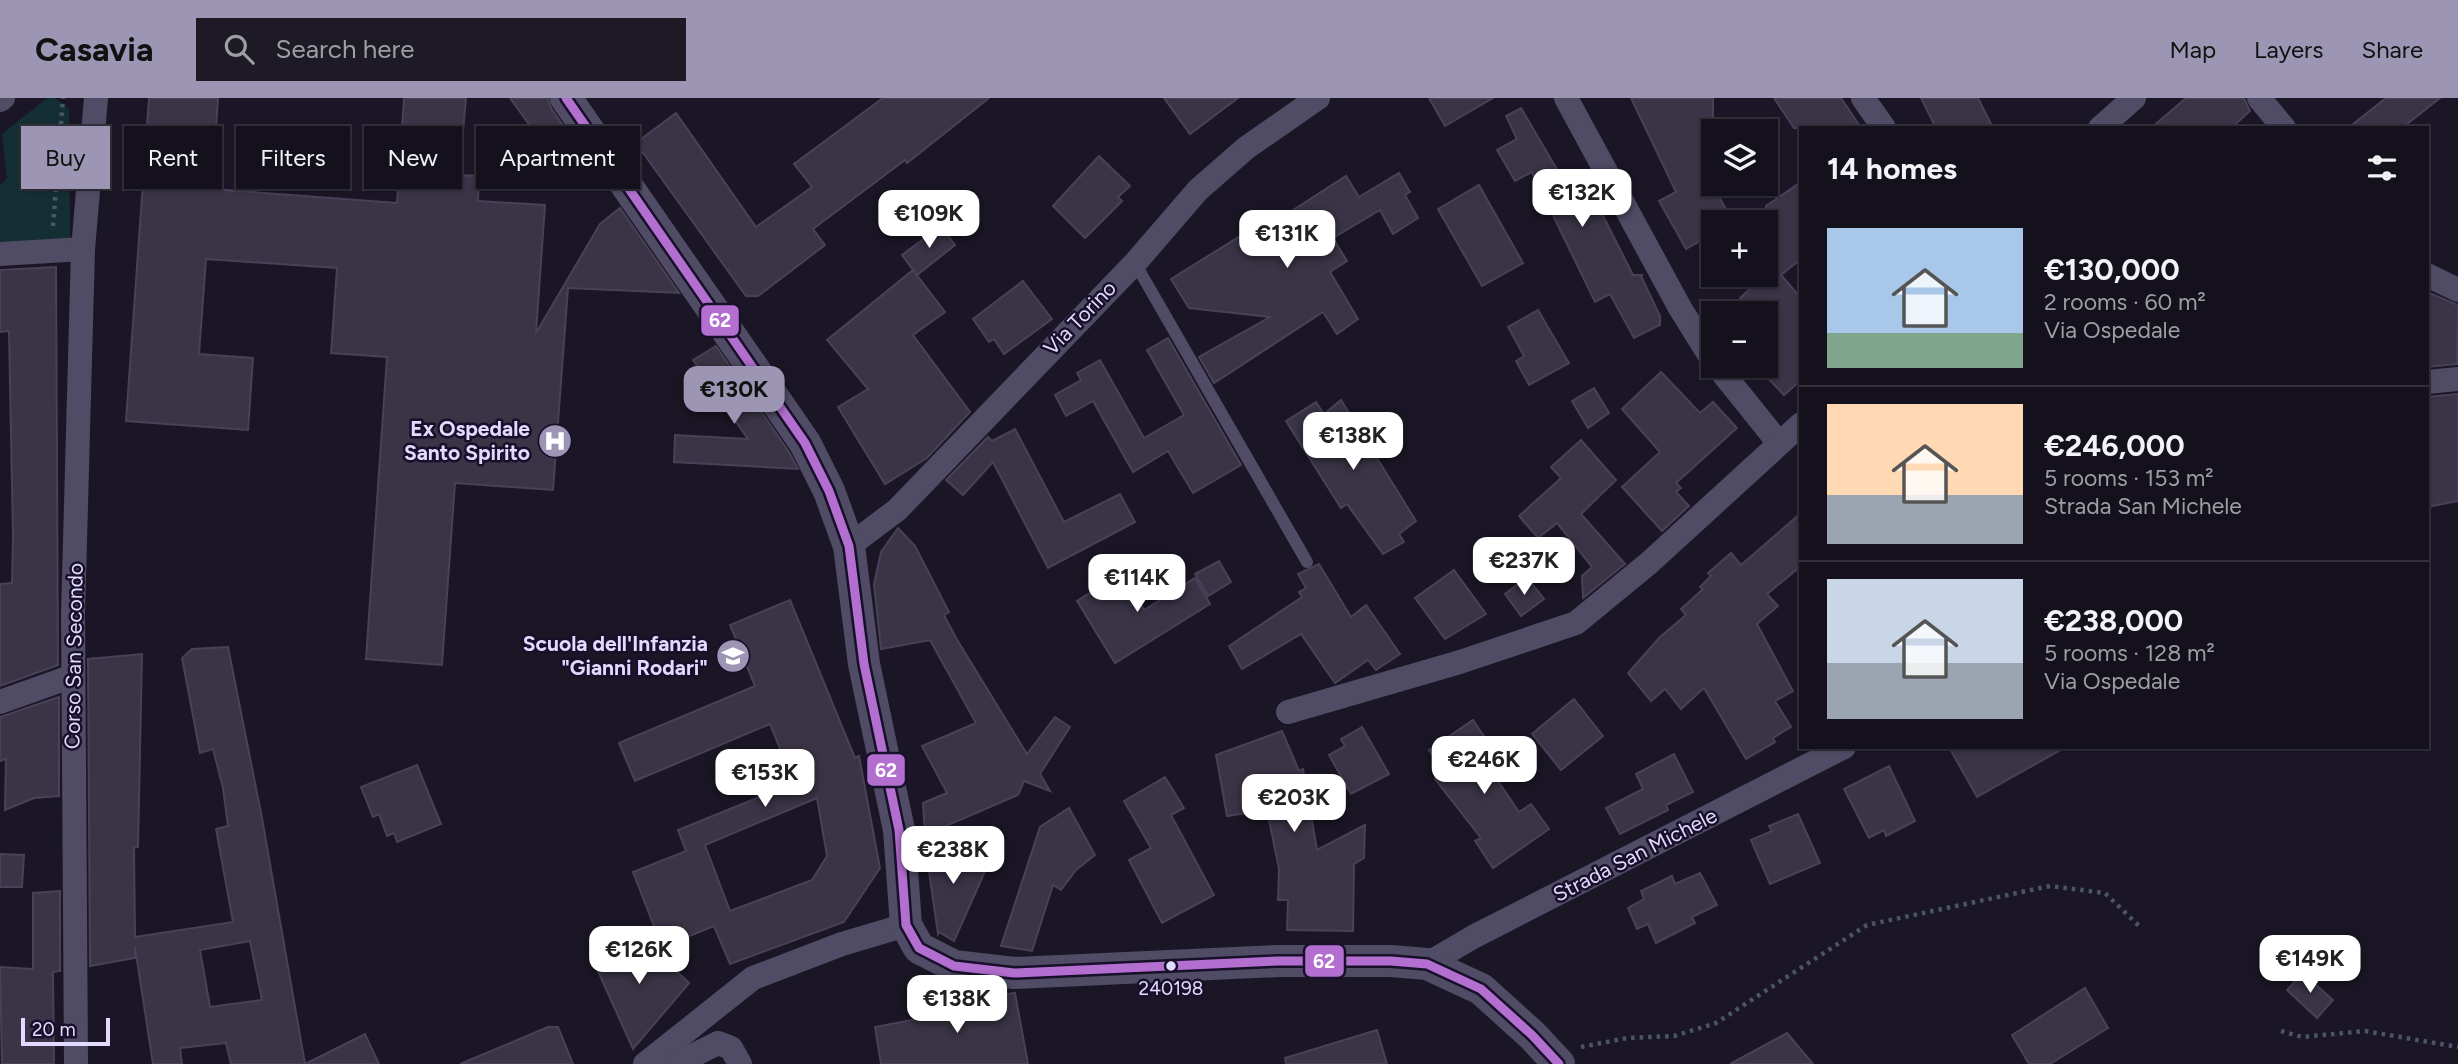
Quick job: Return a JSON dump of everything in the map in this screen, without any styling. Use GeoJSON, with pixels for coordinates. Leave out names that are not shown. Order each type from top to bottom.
{"type":"FeatureCollection","features":[{"type":"Feature","properties":{"kind":"street","name":"Corso San Secondo"},"geometry":{"type":"LineString","coordinates":[[76,1064],[73,676],[83,248],[96,98]]}},
{"type":"Feature","properties":{"kind":"street"},"geometry":{"type":"LineString","coordinates":[[566,98],[805,443],[829,491],[849,546],[864,664],[899,830],[906,925],[912,938],[926,954],[976,970],[1053,973],[1278,961],[1391,961],[1427,964],[1481,989],[1554,1059]]}},
{"type":"Feature","properties":{"kind":"street","name":"Via Torino"},"geometry":{"type":"LineString","coordinates":[[849,546],[897,510],[1135,263],[1198,190],[1246,148],[1318,98]]}},
{"type":"Feature","properties":{"kind":"street"},"geometry":{"type":"LineString","coordinates":[[1566,98],[1680,308],[1701,341]]}},
{"type":"Feature","properties":{"kind":"street"},"geometry":{"type":"LineString","coordinates":[[1863,98],[1883,126]]}},
{"type":"Feature","properties":{"kind":"street"},"geometry":{"type":"LineString","coordinates":[[2101,126],[2134,98]]}},
{"type":"Feature","properties":{"kind":"street"},"geometry":{"type":"LineString","coordinates":[[2259,98],[2282,126]]}},
{"type":"Feature","properties":{"kind":"street"},"geometry":{"type":"LineString","coordinates":[[0,254],[83,248]]}},
{"type":"Feature","properties":{"kind":"street"},"geometry":{"type":"LineString","coordinates":[[2429,276],[2458,290]]}},
{"type":"Feature","properties":{"kind":"street"},"geometry":{"type":"LineString","coordinates":[[1727,378],[1778,442]]}},
{"type":"Feature","properties":{"kind":"street"},"geometry":{"type":"LineString","coordinates":[[2429,382],[2458,379]]}},
{"type":"Feature","properties":{"kind":"street"},"geometry":{"type":"LineString","coordinates":[[1288,712],[1460,662],[1576,623],[1649,563],[1799,426]]}},
{"type":"Feature","properties":{"kind":"street"},"geometry":{"type":"LineString","coordinates":[[0,702],[73,676]]}},
{"type":"Feature","properties":{"kind":"street","name":"Strada San Michele"},"geometry":{"type":"LineString","coordinates":[[1427,964],[1485,930],[1840,749]]}},
{"type":"Feature","properties":{"kind":"street"},"geometry":{"type":"LineString","coordinates":[[645,1064],[753,978],[842,944],[906,925]]}},
{"type":"Feature","properties":{"kind":"street"},"geometry":{"type":"LineString","coordinates":[[676,1064],[718,1043],[731,1048],[740,1064]]}},
{"type":"Feature","properties":{"kind":"lane"},"geometry":{"type":"LineString","coordinates":[[1135,263],[1307,562]]}},
{"type":"Feature","properties":{"kind":"path"},"geometry":{"type":"LineString","coordinates":[[51,251],[63,98]]}},
{"type":"Feature","properties":{"kind":"path"},"geometry":{"type":"LineString","coordinates":[[1554,1059],[1628,1038],[1674,1036],[1716,1023],[1867,925],[2050,886],[2105,892],[2139,926]]}},
{"type":"Feature","properties":{"kind":"path"},"geometry":{"type":"LineString","coordinates":[[2281,1031],[2302,1037],[2365,1031],[2458,1047]]}},
{"type":"Feature","properties":{"kind":"green space"},"geometry":{"type":"Polygon","coordinates":[[[47,98],[55,98],[69,109],[69,126],[21,126],[21,189],[70,189],[70,240],[0,243],[0,185],[7,178],[2,134],[47,98]]]}},
{"type":"Feature","properties":{"kind":"building"},"geometry":{"type":"Polygon","coordinates":[[[149,98],[218,98],[216,126],[147,126],[149,98]]]}},
{"type":"Feature","properties":{"kind":"building"},"geometry":{"type":"Polygon","coordinates":[[[404,98],[466,98],[462,142],[462,126],[402,126],[404,98]]]}},
{"type":"Feature","properties":{"kind":"building"},"geometry":{"type":"Polygon","coordinates":[[[510,98],[548,98],[551,108],[563,126],[530,126],[510,98]]]}},
{"type":"Feature","properties":{"kind":"building"},"geometry":{"type":"Polygon","coordinates":[[[883,98],[989,98],[907,163],[905,160],[813,229],[825,245],[758,296],[746,296],[640,149],[640,140],[676,113],[756,227],[812,187],[794,164],[883,98]]]}},
{"type":"Feature","properties":{"kind":"building"},"geometry":{"type":"Polygon","coordinates":[[[1164,98],[1238,98],[1190,134],[1164,98]]]}},
{"type":"Feature","properties":{"kind":"building"},"geometry":{"type":"Polygon","coordinates":[[[1429,98],[1493,98],[1445,126],[1429,98]]]}},
{"type":"Feature","properties":{"kind":"building"},"geometry":{"type":"Polygon","coordinates":[[[1631,98],[1713,98],[1713,119],[1701,119],[1701,196],[1719,196],[1726,210],[1701,210],[1701,241],[1686,249],[1659,201],[1676,192],[1631,98]]]}},
{"type":"Feature","properties":{"kind":"building"},"geometry":{"type":"Polygon","coordinates":[[[1774,98],[1841,98],[1860,126],[1799,126],[1794,128],[1774,98]]]}},
{"type":"Feature","properties":{"kind":"building"},"geometry":{"type":"Polygon","coordinates":[[[1921,98],[1978,98],[1992,126],[1935,126],[1921,98]]]}},
{"type":"Feature","properties":{"kind":"building"},"geometry":{"type":"Polygon","coordinates":[[[2186,98],[2244,98],[2250,111],[2233,126],[2153,126],[2186,98]]]}},
{"type":"Feature","properties":{"kind":"building"},"geometry":{"type":"Polygon","coordinates":[[[2386,98],[2440,98],[2405,126],[2351,126],[2386,98]]]}},
{"type":"Feature","properties":{"kind":"building"},"geometry":{"type":"Polygon","coordinates":[[[1521,108],[1569,190],[1585,180],[1633,275],[1643,275],[1641,276],[1660,316],[1660,325],[1634,338],[1610,294],[1595,302],[1532,172],[1515,181],[1497,150],[1517,139],[1506,116],[1521,108]]]}},
{"type":"Feature","properties":{"kind":"building"},"geometry":{"type":"Polygon","coordinates":[[[1099,156],[1130,186],[1118,197],[1122,201],[1085,238],[1053,206],[1099,156]]]}},
{"type":"Feature","properties":{"kind":"building"},"geometry":{"type":"Polygon","coordinates":[[[1399,173],[1410,192],[1405,195],[1418,218],[1393,234],[1380,210],[1333,238],[1347,261],[1330,272],[1358,319],[1337,334],[1323,312],[1214,383],[1199,357],[1270,317],[1189,308],[1171,279],[1250,230],[1256,234],[1346,176],[1359,197],[1399,173]]]}},
{"type":"Feature","properties":{"kind":"building"},"geometry":{"type":"Polygon","coordinates":[[[462,175],[476,176],[478,201],[545,205],[536,333],[600,224],[620,208],[679,293],[568,288],[553,490],[455,483],[442,665],[366,659],[387,357],[331,353],[337,268],[206,259],[199,354],[253,358],[248,430],[126,421],[143,189],[212,189],[397,203],[398,189],[462,189],[462,175]]]}},
{"type":"Feature","properties":{"kind":"building"},"geometry":{"type":"Polygon","coordinates":[[[1799,183],[1799,261],[1781,275],[1799,296],[1799,382],[1784,395],[1768,378],[1778,378],[1778,301],[1742,301],[1740,298],[1752,287],[1778,287],[1778,210],[1766,210],[1766,206],[1799,183]]]}},
{"type":"Feature","properties":{"kind":"building"},"geometry":{"type":"Polygon","coordinates":[[[1479,185],[1523,263],[1482,286],[1438,209],[1479,185]]]}},
{"type":"Feature","properties":{"kind":"building"},"geometry":{"type":"Polygon","coordinates":[[[941,226],[955,245],[917,275],[902,255],[941,226]]]}},
{"type":"Feature","properties":{"kind":"building"},"geometry":{"type":"Polygon","coordinates":[[[56,267],[58,665],[0,686],[0,584],[12,583],[13,536],[9,331],[0,332],[0,270],[56,267]]]}},
{"type":"Feature","properties":{"kind":"building"},"geometry":{"type":"Polygon","coordinates":[[[913,270],[945,312],[913,335],[970,412],[927,458],[885,484],[838,407],[868,389],[827,340],[913,270]]]}},
{"type":"Feature","properties":{"kind":"building"},"geometry":{"type":"Polygon","coordinates":[[[1023,281],[1052,319],[1004,354],[994,339],[989,342],[973,319],[1023,281]]]}},
{"type":"Feature","properties":{"kind":"building"},"geometry":{"type":"Polygon","coordinates":[[[2429,293],[2458,305],[2457,364],[2429,367],[2429,293]]]}},
{"type":"Feature","properties":{"kind":"building"},"geometry":{"type":"Polygon","coordinates":[[[1538,310],[1569,363],[1529,385],[1516,361],[1524,356],[1508,327],[1538,310]]]}},
{"type":"Feature","properties":{"kind":"building"},"geometry":{"type":"Polygon","coordinates":[[[1168,338],[1241,465],[1193,493],[1168,451],[1133,472],[1093,401],[1066,416],[1055,395],[1081,380],[1077,373],[1100,360],[1144,438],[1184,415],[1147,350],[1168,338]]]}},
{"type":"Feature","properties":{"kind":"building"},"geometry":{"type":"Polygon","coordinates":[[[716,346],[798,469],[674,462],[675,435],[748,439],[693,360],[716,346]]]}},
{"type":"Feature","properties":{"kind":"building"},"geometry":{"type":"Polygon","coordinates":[[[1661,372],[1700,413],[1713,402],[1737,428],[1676,483],[1681,488],[1676,492],[1689,506],[1662,531],[1622,487],[1660,452],[1622,409],[1661,372]]]}},
{"type":"Feature","properties":{"kind":"building"},"geometry":{"type":"Polygon","coordinates":[[[1594,388],[1609,413],[1588,428],[1572,401],[1594,388]]]}},
{"type":"Feature","properties":{"kind":"building"},"geometry":{"type":"Polygon","coordinates":[[[2458,394],[2458,501],[2429,507],[2429,397],[2458,394]]]}},
{"type":"Feature","properties":{"kind":"building"},"geometry":{"type":"Polygon","coordinates":[[[1341,400],[1416,521],[1399,534],[1404,542],[1383,554],[1347,504],[1341,508],[1286,421],[1316,402],[1324,414],[1341,400]]]}},
{"type":"Feature","properties":{"kind":"building"},"geometry":{"type":"Polygon","coordinates":[[[1015,429],[1064,522],[1120,494],[1135,522],[1048,568],[993,462],[963,495],[946,480],[988,437],[992,441],[1015,429]]]}},
{"type":"Feature","properties":{"kind":"building"},"geometry":{"type":"Polygon","coordinates":[[[1581,440],[1616,480],[1581,514],[1625,564],[1583,598],[1582,576],[1592,567],[1557,523],[1538,538],[1519,516],[1561,478],[1551,467],[1581,440]]]}},
{"type":"Feature","properties":{"kind":"building"},"geometry":{"type":"Polygon","coordinates":[[[1799,515],[1799,568],[1767,594],[1778,606],[1757,624],[1793,691],[1775,701],[1791,727],[1773,738],[1775,742],[1746,759],[1704,688],[1681,709],[1665,689],[1651,701],[1628,673],[1660,637],[1686,615],[1681,609],[1703,589],[1700,587],[1711,576],[1708,573],[1731,553],[1741,565],[1799,515]]]}},
{"type":"Feature","properties":{"kind":"building"},"geometry":{"type":"Polygon","coordinates":[[[898,528],[915,546],[949,612],[944,615],[956,638],[1027,754],[1055,717],[1070,727],[1040,774],[1050,791],[1024,781],[1018,795],[925,835],[923,803],[947,793],[922,746],[976,723],[930,640],[881,649],[874,584],[881,552],[898,528]]]}},
{"type":"Feature","properties":{"kind":"building"},"geometry":{"type":"Polygon","coordinates":[[[1219,561],[1231,582],[1208,596],[1195,574],[1219,561]]]}},
{"type":"Feature","properties":{"kind":"building"},"geometry":{"type":"Polygon","coordinates":[[[1319,564],[1351,617],[1366,605],[1400,654],[1376,670],[1368,660],[1335,683],[1301,634],[1242,669],[1229,646],[1302,597],[1299,592],[1306,588],[1298,574],[1319,564]]]}},
{"type":"Feature","properties":{"kind":"building"},"geometry":{"type":"Polygon","coordinates":[[[1454,570],[1486,614],[1445,639],[1415,598],[1454,570]]]}},
{"type":"Feature","properties":{"kind":"building"},"geometry":{"type":"Polygon","coordinates":[[[1122,573],[1144,610],[1195,578],[1210,604],[1115,663],[1077,601],[1122,573]]]}},
{"type":"Feature","properties":{"kind":"building"},"geometry":{"type":"Polygon","coordinates":[[[1527,577],[1544,599],[1521,616],[1505,594],[1527,577]]]}},
{"type":"Feature","properties":{"kind":"building"},"geometry":{"type":"Polygon","coordinates":[[[790,600],[855,758],[859,756],[880,868],[844,922],[730,964],[714,926],[662,947],[633,872],[686,851],[678,830],[794,783],[770,724],[635,781],[619,743],[755,686],[730,625],[790,600]],[[817,798],[705,845],[730,911],[812,880],[827,856],[817,798]]]}},
{"type":"Feature","properties":{"kind":"building"},"geometry":{"type":"Polygon","coordinates":[[[228,647],[262,818],[305,1064],[231,1064],[226,1043],[180,1048],[182,1064],[153,1064],[135,947],[135,958],[90,966],[88,659],[142,654],[138,847],[134,848],[135,937],[233,922],[216,829],[228,826],[223,788],[213,749],[200,753],[182,658],[192,649],[228,647]],[[250,941],[200,950],[210,1007],[262,1000],[250,941]]]}},
{"type":"Feature","properties":{"kind":"building"},"geometry":{"type":"Polygon","coordinates":[[[59,697],[59,796],[34,798],[5,810],[6,759],[0,761],[0,717],[59,697]]]}},
{"type":"Feature","properties":{"kind":"building"},"geometry":{"type":"Polygon","coordinates":[[[1574,699],[1603,736],[1561,770],[1532,734],[1574,699]]]}},
{"type":"Feature","properties":{"kind":"building"},"geometry":{"type":"Polygon","coordinates":[[[1473,720],[1490,745],[1479,753],[1519,812],[1531,804],[1549,829],[1493,868],[1475,841],[1481,838],[1435,779],[1440,767],[1429,750],[1473,720]]]}},
{"type":"Feature","properties":{"kind":"building"},"geometry":{"type":"Polygon","coordinates":[[[1362,727],[1389,774],[1351,794],[1329,755],[1345,746],[1341,739],[1362,727]]]}},
{"type":"Feature","properties":{"kind":"building"},"geometry":{"type":"Polygon","coordinates":[[[1282,731],[1299,771],[1303,769],[1317,850],[1365,825],[1364,858],[1354,864],[1353,931],[1287,930],[1288,900],[1278,900],[1279,869],[1267,810],[1227,816],[1216,755],[1282,731]]]}},
{"type":"Feature","properties":{"kind":"building"},"geometry":{"type":"Polygon","coordinates":[[[1950,749],[2062,749],[1977,797],[1950,749]]]}},
{"type":"Feature","properties":{"kind":"building"},"geometry":{"type":"Polygon","coordinates":[[[1674,754],[1693,792],[1666,805],[1668,810],[1620,834],[1606,808],[1643,789],[1636,774],[1674,754]]]}},
{"type":"Feature","properties":{"kind":"building"},"geometry":{"type":"Polygon","coordinates":[[[417,765],[441,824],[397,842],[394,833],[387,836],[379,814],[373,817],[361,787],[417,765]]]}},
{"type":"Feature","properties":{"kind":"building"},"geometry":{"type":"Polygon","coordinates":[[[1889,766],[1915,821],[1886,836],[1884,830],[1869,838],[1844,789],[1889,766]]]}},
{"type":"Feature","properties":{"kind":"building"},"geometry":{"type":"Polygon","coordinates":[[[1165,777],[1184,808],[1171,815],[1214,895],[1162,923],[1129,860],[1151,848],[1124,801],[1165,777]]]}},
{"type":"Feature","properties":{"kind":"building"},"geometry":{"type":"Polygon","coordinates":[[[1069,808],[1095,855],[1076,870],[1061,890],[1053,885],[1032,951],[1001,946],[1040,827],[1069,808]]]}},
{"type":"Feature","properties":{"kind":"building"},"geometry":{"type":"Polygon","coordinates":[[[1798,814],[1820,863],[1770,884],[1751,840],[1772,831],[1769,826],[1798,814]]]}},
{"type":"Feature","properties":{"kind":"building"},"geometry":{"type":"Polygon","coordinates":[[[925,844],[987,857],[982,865],[990,860],[954,941],[939,932],[938,934],[925,844]]]}},
{"type":"Feature","properties":{"kind":"building"},"geometry":{"type":"Polygon","coordinates":[[[0,854],[24,855],[22,887],[0,887],[0,854]]]}},
{"type":"Feature","properties":{"kind":"building"},"geometry":{"type":"Polygon","coordinates":[[[1700,873],[1717,905],[1692,917],[1695,923],[1656,943],[1648,924],[1637,929],[1628,908],[1644,899],[1641,891],[1672,876],[1675,884],[1700,873]]]}},
{"type":"Feature","properties":{"kind":"building"},"geometry":{"type":"Polygon","coordinates":[[[60,891],[60,971],[53,972],[54,1064],[2,1064],[0,967],[33,969],[33,893],[60,891]]]}},
{"type":"Feature","properties":{"kind":"building"},"geometry":{"type":"Polygon","coordinates":[[[641,937],[689,983],[633,1049],[592,958],[641,937]]]}},
{"type":"Feature","properties":{"kind":"building"},"geometry":{"type":"Polygon","coordinates":[[[2303,973],[2333,1000],[2317,1018],[2287,990],[2303,973]]]}},
{"type":"Feature","properties":{"kind":"building"},"geometry":{"type":"Polygon","coordinates":[[[2085,988],[2108,1028],[2050,1064],[2029,1064],[2012,1035],[2085,988]]]}},
{"type":"Feature","properties":{"kind":"building"},"geometry":{"type":"Polygon","coordinates":[[[1015,993],[1028,1064],[881,1064],[875,1027],[922,1018],[921,1007],[1015,993]]]}},
{"type":"Feature","properties":{"kind":"building"},"geometry":{"type":"Polygon","coordinates":[[[548,1027],[558,1027],[573,1064],[460,1064],[548,1027]]]}},
{"type":"Feature","properties":{"kind":"building"},"geometry":{"type":"Polygon","coordinates":[[[1377,1030],[1387,1064],[1286,1064],[1285,1058],[1377,1030]]]}},
{"type":"Feature","properties":{"kind":"building"},"geometry":{"type":"Polygon","coordinates":[[[1787,1033],[1813,1064],[1730,1064],[1787,1033]]]}},
{"type":"Feature","properties":{"kind":"building"},"geometry":{"type":"Polygon","coordinates":[[[365,1034],[379,1064],[305,1064],[365,1034]]]}},
{"type":"Feature","properties":{"kind":"transit line","name":"62"},"geometry":{"type":"LineString","coordinates":[[566,98],[805,443],[829,491],[849,546],[864,664],[899,830],[906,925],[919,948],[954,966],[1014,973],[1278,961],[1391,961],[1427,964],[1481,989],[1532,1035],[1559,1064]]}},
{"type":"Feature","properties":{"kind":"place","name":"Ex Ospedale Santo Spirito"},"geometry":{"type":"Point","coordinates":[555,441]}},
{"type":"Feature","properties":{"kind":"place","name":"Scuola dell'Infanzia \"Gianni Rodari\""},"geometry":{"type":"Point","coordinates":[733,656]}},
{"type":"Feature","properties":{"kind":"place","name":"240198"},"geometry":{"type":"Point","coordinates":[1171,966]}}]}
